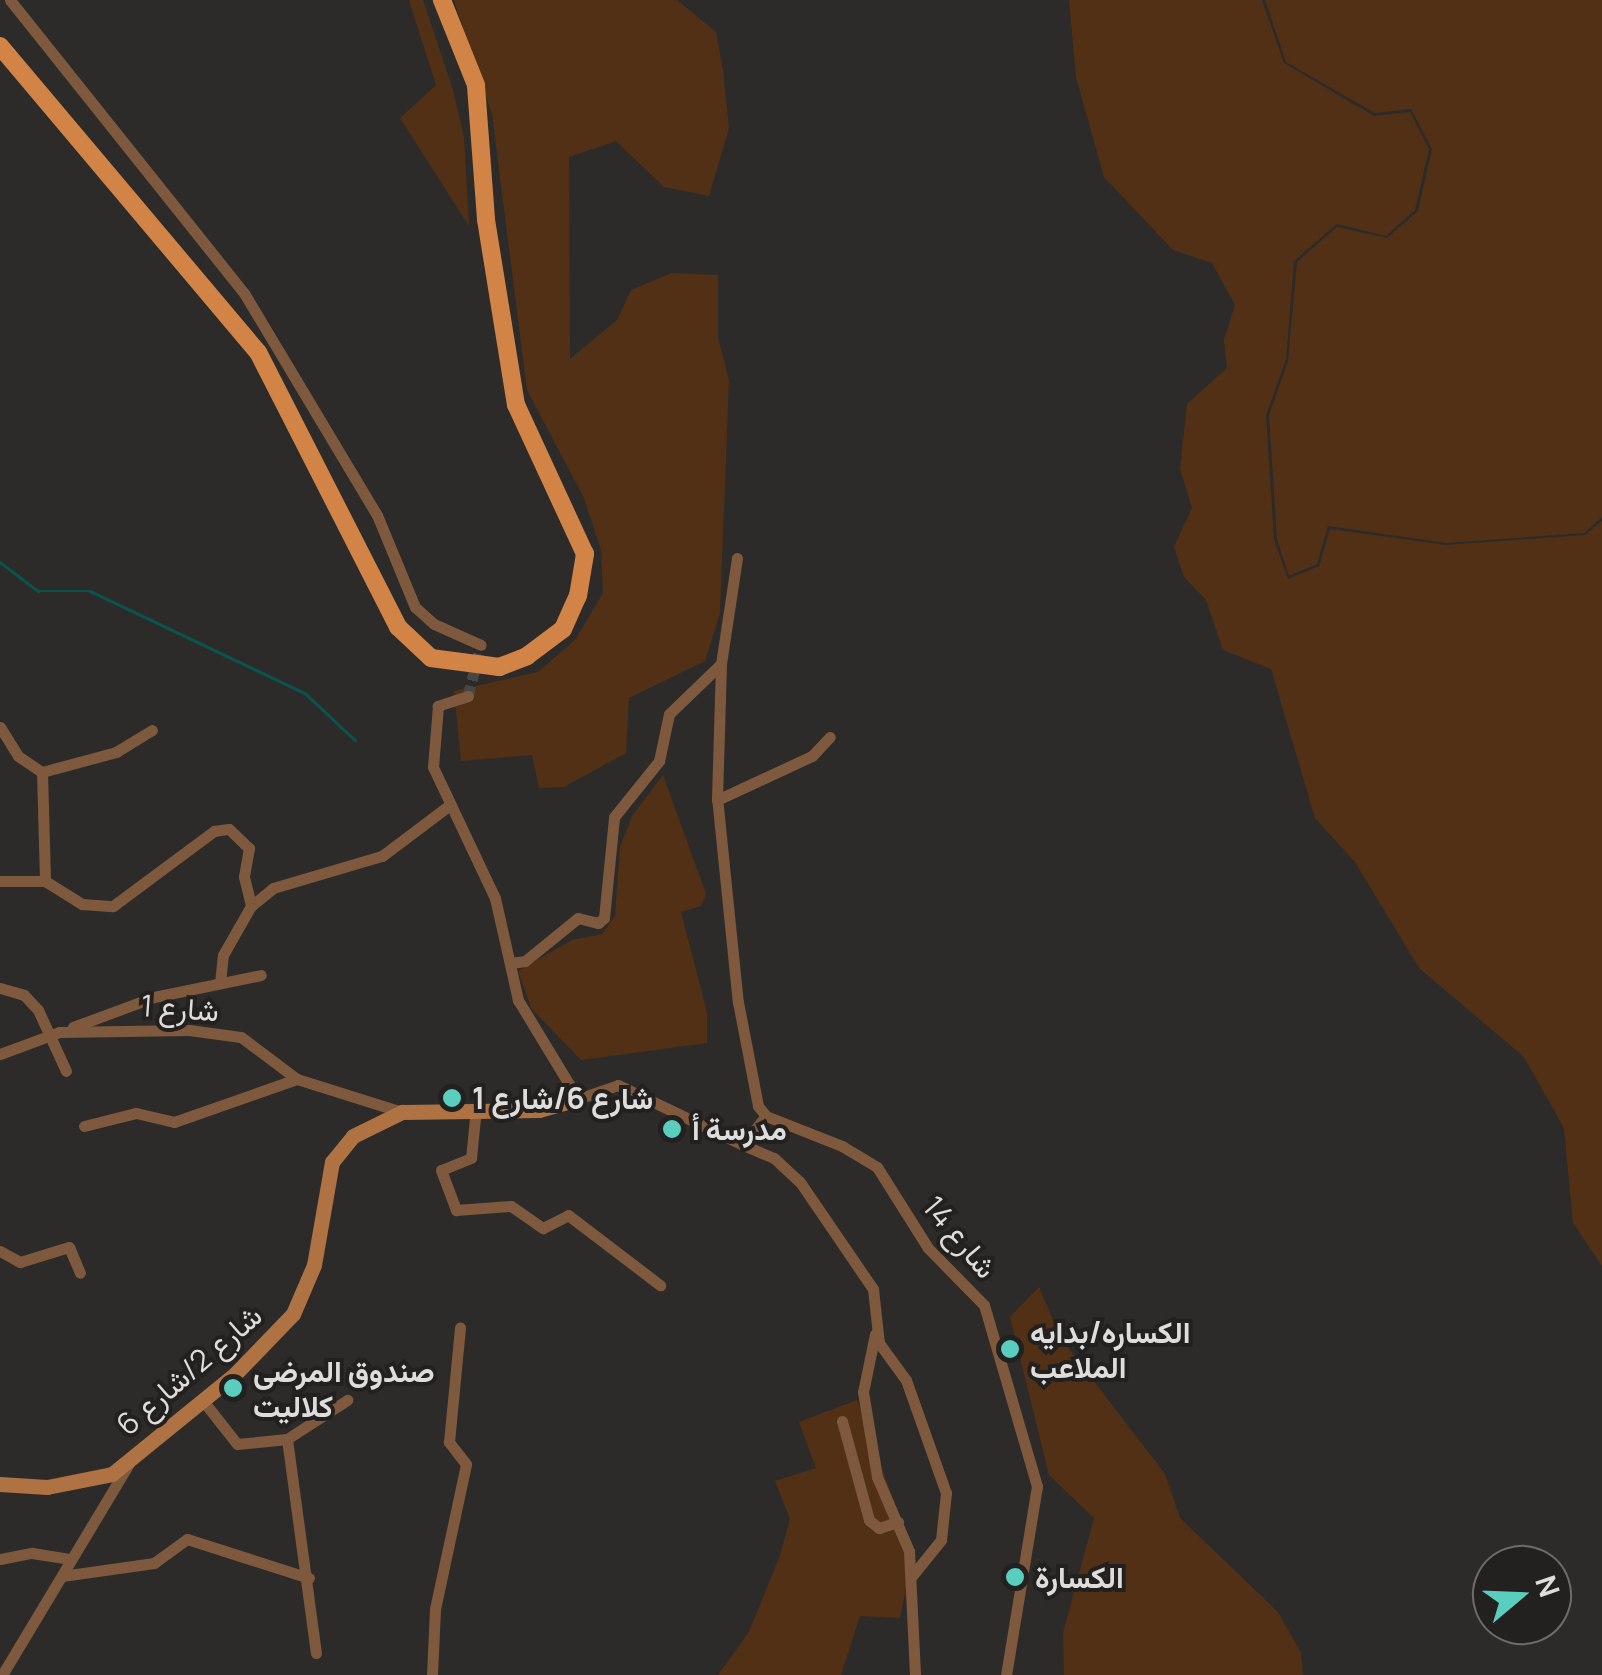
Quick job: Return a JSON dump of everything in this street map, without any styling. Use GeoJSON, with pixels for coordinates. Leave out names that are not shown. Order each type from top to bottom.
{"type":"FeatureCollection","features":[{"type":"Feature","properties":{"kind":"main road"},"geometry":{"type":"LineString","coordinates":[[0,46],[258,352],[398,627],[431,658],[499,667],[527,656],[563,629],[578,596],[585,554],[516,405],[486,218],[476,84],[442,0]]}},
{"type":"Feature","properties":{"kind":"street"},"geometry":{"type":"LineString","coordinates":[[10,0],[244,293],[377,516],[415,607],[434,624],[481,645]]}},
{"type":"Feature","properties":{"kind":"street"},"geometry":{"type":"LineString","coordinates":[[737,558],[721,664],[717,800],[738,1002],[758,1106],[766,1116],[744,1146]]}},
{"type":"Feature","properties":{"kind":"street"},"geometry":{"type":"LineString","coordinates":[[510,963],[524,961],[578,918],[598,923],[604,918],[614,817],[659,761],[669,714],[721,664]]}},
{"type":"Feature","properties":{"kind":"street"},"geometry":{"type":"LineString","coordinates":[[468,696],[438,706],[433,767],[448,808],[475,848],[496,898],[518,1000],[578,1098],[618,1085],[774,1158],[800,1182],[873,1289],[879,1344],[906,1380],[946,1493],[941,1540],[912,1576]]}},
{"type":"Feature","properties":{"kind":"street"},"geometry":{"type":"LineString","coordinates":[[0,727],[18,756],[42,772],[116,752],[152,730]]}},
{"type":"Feature","properties":{"kind":"street"},"geometry":{"type":"LineString","coordinates":[[717,800],[812,756],[830,737]]}},
{"type":"Feature","properties":{"kind":"street"},"geometry":{"type":"LineString","coordinates":[[42,772],[45,881]]}},
{"type":"Feature","properties":{"kind":"street"},"geometry":{"type":"LineString","coordinates":[[220,983],[224,955],[251,906],[306,874],[382,856],[448,808]]}},
{"type":"Feature","properties":{"kind":"street"},"geometry":{"type":"LineString","coordinates":[[0,881],[45,881],[82,904],[113,906],[214,831],[229,829],[249,848],[244,878],[251,906]]}},
{"type":"Feature","properties":{"kind":"street"},"geometry":{"type":"LineString","coordinates":[[54,1033],[154,997],[261,975]]}},
{"type":"Feature","properties":{"kind":"street"},"geometry":{"type":"LineString","coordinates":[[0,988],[24,995],[54,1033],[66,1071]]}},
{"type":"Feature","properties":{"kind":"street","name":"شارع 1"},"geometry":{"type":"LineString","coordinates":[[0,1054],[54,1033],[188,1030],[241,1037],[296,1078],[402,1112]]}},
{"type":"Feature","properties":{"kind":"street"},"geometry":{"type":"LineString","coordinates":[[84,1126],[136,1114],[174,1122],[296,1078]]}},
{"type":"Feature","properties":{"kind":"street","name":"شارع 2/شارع 6"},"geometry":{"type":"LineString","coordinates":[[0,1484],[80,1483],[112,1474],[204,1402],[293,1314],[314,1265],[332,1162],[353,1136],[402,1112],[540,1110],[578,1098]]}},
{"type":"Feature","properties":{"kind":"street"},"geometry":{"type":"LineString","coordinates":[[476,1108],[472,1158],[440,1170],[456,1210],[511,1206],[543,1228],[568,1215],[660,1285]]}},
{"type":"Feature","properties":{"kind":"street","name":"شارع 14"},"geometry":{"type":"LineString","coordinates":[[766,1116],[876,1167],[928,1248],[984,1305],[1037,1486],[1006,1675]]}},
{"type":"Feature","properties":{"kind":"street"},"geometry":{"type":"LineString","coordinates":[[0,1251],[20,1262],[68,1247],[80,1273]]}},
{"type":"Feature","properties":{"kind":"street"},"geometry":{"type":"LineString","coordinates":[[876,1327],[864,1392],[877,1477],[898,1522],[912,1576],[915,1675]]}},
{"type":"Feature","properties":{"kind":"street"},"geometry":{"type":"LineString","coordinates":[[432,1675],[435,1609],[466,1464],[449,1442],[460,1328]]}},
{"type":"Feature","properties":{"kind":"street"},"geometry":{"type":"LineString","coordinates":[[204,1402],[237,1444],[286,1438],[347,1400]]}},
{"type":"Feature","properties":{"kind":"street"},"geometry":{"type":"LineString","coordinates":[[842,1421],[869,1520],[879,1528],[898,1522]]}},
{"type":"Feature","properties":{"kind":"street"},"geometry":{"type":"LineString","coordinates":[[286,1438],[310,1578],[316,1653]]}},
{"type":"Feature","properties":{"kind":"street"},"geometry":{"type":"LineString","coordinates":[[2,1675],[62,1576],[68,1559],[112,1502],[133,1457]]}},
{"type":"Feature","properties":{"kind":"street"},"geometry":{"type":"LineString","coordinates":[[62,1576],[154,1563],[187,1538],[310,1578]]}},
{"type":"Feature","properties":{"kind":"street"},"geometry":{"type":"LineString","coordinates":[[0,1559],[32,1553],[68,1559]]}},
{"type":"Feature","properties":{"kind":"shaded area"},"geometry":{"type":"Polygon","coordinates":[[[409,0],[423,0],[453,90],[464,137],[469,226],[400,118],[436,85],[409,0]]]}},
{"type":"Feature","properties":{"kind":"shaded area"},"geometry":{"type":"Polygon","coordinates":[[[454,0],[677,0],[716,32],[723,70],[729,128],[709,196],[664,187],[616,141],[569,157],[570,359],[617,320],[631,290],[672,273],[718,275],[718,337],[729,380],[720,613],[705,661],[629,698],[626,753],[564,787],[539,788],[532,755],[461,761],[454,691],[538,672],[575,640],[603,593],[601,550],[584,498],[527,390],[492,114],[454,0]]]}},
{"type":"Feature","properties":{"kind":"shaded area"},"geometry":{"type":"Polygon","coordinates":[[[1069,0],[1262,0],[1284,63],[1374,116],[1410,112],[1429,149],[1415,210],[1386,236],[1337,224],[1294,261],[1286,360],[1266,415],[1274,540],[1288,579],[1319,566],[1330,529],[1446,545],[1585,535],[1602,521],[1602,1266],[1573,1223],[1564,1128],[1524,1057],[1419,968],[1355,862],[1315,818],[1271,669],[1223,650],[1206,600],[1184,577],[1174,547],[1192,508],[1180,469],[1187,404],[1227,368],[1224,340],[1235,305],[1212,263],[1173,250],[1104,177],[1076,77],[1069,0]]]}},
{"type":"Feature","properties":{"kind":"shaded area"},"geometry":{"type":"Polygon","coordinates":[[[1265,0],[1602,0],[1602,517],[1584,533],[1446,543],[1328,526],[1317,564],[1289,576],[1277,539],[1269,415],[1288,361],[1297,262],[1337,227],[1387,238],[1418,211],[1432,149],[1411,109],[1375,113],[1286,62],[1265,0]]]}},
{"type":"Feature","properties":{"kind":"shaded area"},"geometry":{"type":"Polygon","coordinates":[[[663,775],[706,894],[701,906],[681,912],[707,1012],[707,1043],[581,1060],[531,1008],[518,971],[572,940],[602,934],[615,916],[620,847],[632,816],[663,775]]]}},
{"type":"Feature","properties":{"kind":"shaded area"},"geometry":{"type":"Polygon","coordinates":[[[1039,1287],[1060,1337],[1165,1474],[1180,1518],[1278,1612],[1301,1653],[1303,1675],[1064,1675],[1063,1633],[1094,1518],[1049,1475],[1010,1317],[1039,1287]]]}},
{"type":"Feature","properties":{"kind":"shaded area"},"geometry":{"type":"Polygon","coordinates":[[[857,1400],[913,1553],[900,1618],[860,1616],[841,1675],[718,1675],[749,1632],[779,1558],[790,1519],[775,1481],[816,1468],[799,1422],[857,1400]]]}},
{"type":"Feature","properties":{"kind":"waterway"},"geometry":{"type":"LineString","coordinates":[[0,562],[38,591],[90,591],[305,693],[355,740]]}},
{"type":"Feature","properties":{"kind":"tunnel"},"geometry":{"type":"LineString","coordinates":[[468,696],[481,645]]}},
{"type":"Feature","properties":{"kind":"place","name":"شارع 6/شارع 1"},"geometry":{"type":"Point","coordinates":[452,1098]}},
{"type":"Feature","properties":{"kind":"place","name":"مدرسة أ"},"geometry":{"type":"Point","coordinates":[672,1129]}},
{"type":"Feature","properties":{"kind":"place","name":"الكساره/بدايه الملاعب"},"geometry":{"type":"Point","coordinates":[1010,1349]}},
{"type":"Feature","properties":{"kind":"place","name":"صندوق المرضى كلاليت"},"geometry":{"type":"Point","coordinates":[233,1388]}},
{"type":"Feature","properties":{"kind":"place","name":"الكسارة"},"geometry":{"type":"Point","coordinates":[1015,1577]}}]}
